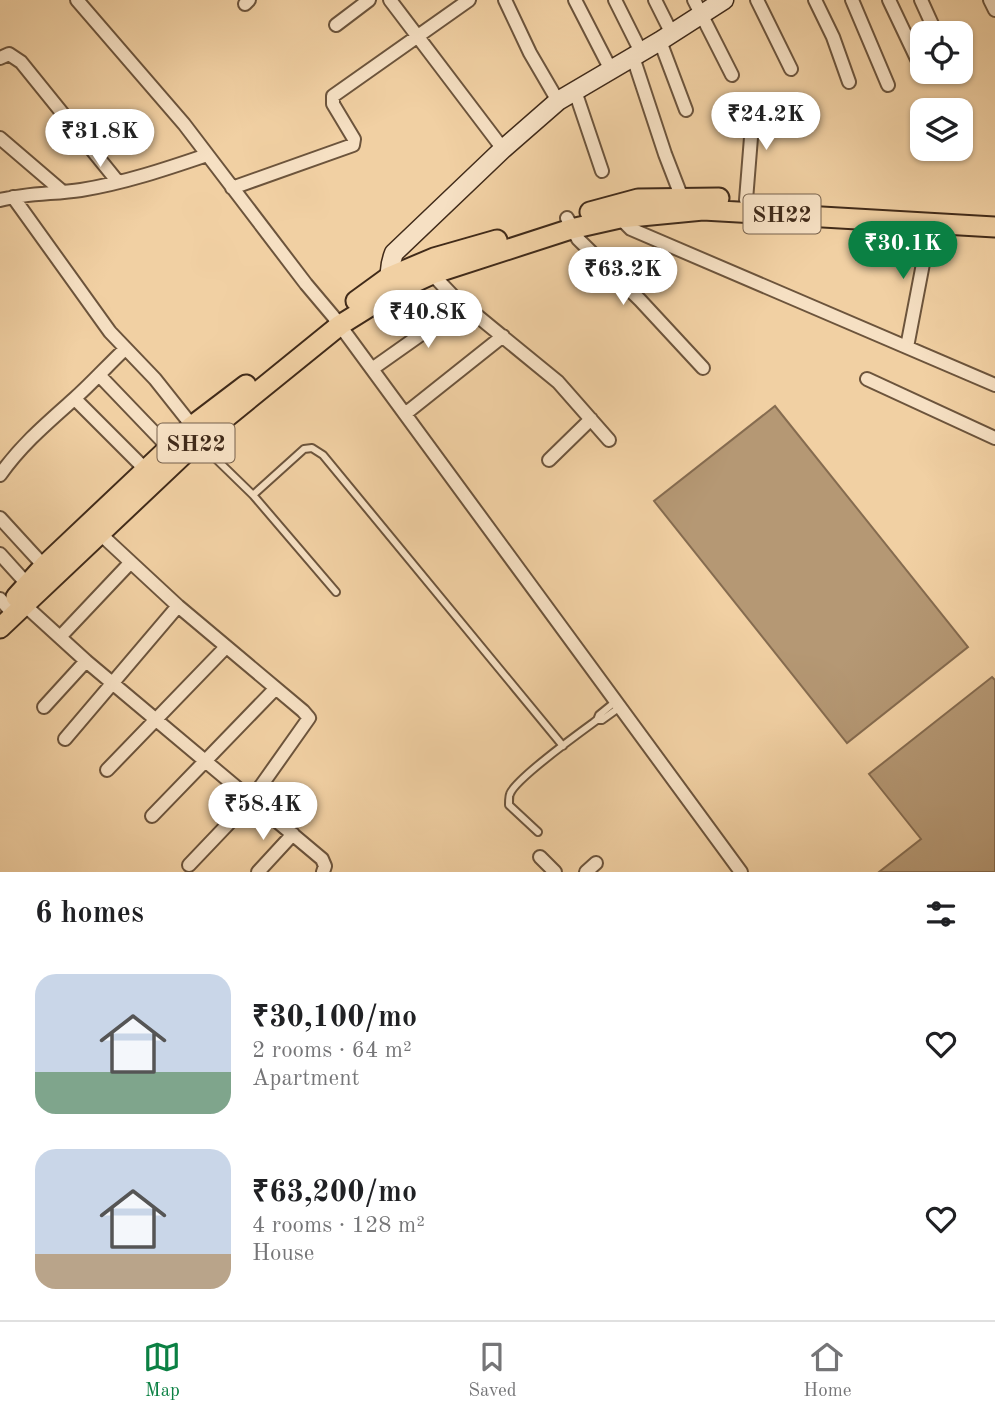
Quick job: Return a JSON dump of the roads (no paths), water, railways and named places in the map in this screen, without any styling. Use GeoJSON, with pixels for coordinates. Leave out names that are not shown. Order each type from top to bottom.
{"type":"FeatureCollection","features":[{"type":"Feature","properties":{"kind":"main road"},"geometry":{"type":"LineString","coordinates":[[391,284],[390,263],[394,253],[503,149],[558,101],[666,38],[698,8],[724,0]]}},
{"type":"Feature","properties":{"kind":"main road","name":"SH22"},"geometry":{"type":"LineString","coordinates":[[391,284],[432,274],[638,199],[746,200],[995,227]]}},
{"type":"Feature","properties":{"kind":"main road","name":"SH22"},"geometry":{"type":"LineString","coordinates":[[11,606],[197,435],[295,354],[337,320],[434,258],[569,223],[703,210],[995,217]]}},
{"type":"Feature","properties":{"kind":"main road","name":"SH22"},"geometry":{"type":"LineString","coordinates":[[11,606],[44,566],[95,529],[146,470],[169,448],[197,435]]}},
{"type":"Feature","properties":{"kind":"street"},"geometry":{"type":"LineString","coordinates":[[77,0],[133,63],[306,285],[337,320],[741,872]]}},
{"type":"Feature","properties":{"kind":"street"},"geometry":{"type":"LineString","coordinates":[[336,25],[369,0]]}},
{"type":"Feature","properties":{"kind":"street"},"geometry":{"type":"LineString","coordinates":[[390,0],[503,149]]}},
{"type":"Feature","properties":{"kind":"street"},"geometry":{"type":"LineString","coordinates":[[232,188],[353,145],[354,139],[334,104],[333,96],[469,0]]}},
{"type":"Feature","properties":{"kind":"street"},"geometry":{"type":"LineString","coordinates":[[505,0],[530,53],[558,101]]}},
{"type":"Feature","properties":{"kind":"street"},"geometry":{"type":"LineString","coordinates":[[575,0],[611,70]]}},
{"type":"Feature","properties":{"kind":"street"},"geometry":{"type":"LineString","coordinates":[[615,0],[637,55],[665,154],[682,198]]}},
{"type":"Feature","properties":{"kind":"street"},"geometry":{"type":"LineString","coordinates":[[655,0],[686,110]]}},
{"type":"Feature","properties":{"kind":"street"},"geometry":{"type":"LineString","coordinates":[[757,0],[791,69]]}},
{"type":"Feature","properties":{"kind":"street"},"geometry":{"type":"LineString","coordinates":[[816,0],[849,82]]}},
{"type":"Feature","properties":{"kind":"street"},"geometry":{"type":"LineString","coordinates":[[852,0],[888,85]]}},
{"type":"Feature","properties":{"kind":"street"},"geometry":{"type":"LineString","coordinates":[[889,0],[910,44]]}},
{"type":"Feature","properties":{"kind":"street"},"geometry":{"type":"LineString","coordinates":[[921,0],[931,21]]}},
{"type":"Feature","properties":{"kind":"street"},"geometry":{"type":"LineString","coordinates":[[990,0],[995,10]]}},
{"type":"Feature","properties":{"kind":"street"},"geometry":{"type":"LineString","coordinates":[[698,8],[732,75]]}},
{"type":"Feature","properties":{"kind":"street"},"geometry":{"type":"LineString","coordinates":[[0,58],[9,54],[21,62],[118,182]]}},
{"type":"Feature","properties":{"kind":"street"},"geometry":{"type":"LineString","coordinates":[[575,91],[602,171]]}},
{"type":"Feature","properties":{"kind":"street"},"geometry":{"type":"LineString","coordinates":[[746,200],[754,100]]}},
{"type":"Feature","properties":{"kind":"street"},"geometry":{"type":"LineString","coordinates":[[0,138],[63,192]]}},
{"type":"Feature","properties":{"kind":"street"},"geometry":{"type":"LineString","coordinates":[[6,198],[63,192],[118,182],[207,155]]}},
{"type":"Feature","properties":{"kind":"street"},"geometry":{"type":"LineString","coordinates":[[6,198],[104,323],[155,379],[197,435]]}},
{"type":"Feature","properties":{"kind":"street"},"geometry":{"type":"LineString","coordinates":[[620,218],[631,229],[995,385]]}},
{"type":"Feature","properties":{"kind":"street"},"geometry":{"type":"LineString","coordinates":[[907,347],[931,222]]}},
{"type":"Feature","properties":{"kind":"street"},"geometry":{"type":"LineString","coordinates":[[569,223],[578,239],[703,368]]}},
{"type":"Feature","properties":{"kind":"street"},"geometry":{"type":"LineString","coordinates":[[432,274],[558,382],[609,440]]}},
{"type":"Feature","properties":{"kind":"street"},"geometry":{"type":"LineString","coordinates":[[372,369],[464,304]]}},
{"type":"Feature","properties":{"kind":"street"},"geometry":{"type":"LineString","coordinates":[[405,414],[503,336]]}},
{"type":"Feature","properties":{"kind":"street"},"geometry":{"type":"LineString","coordinates":[[0,475],[13,456],[125,348]]}},
{"type":"Feature","properties":{"kind":"street"},"geometry":{"type":"LineString","coordinates":[[99,374],[169,448]]}},
{"type":"Feature","properties":{"kind":"street"},"geometry":{"type":"LineString","coordinates":[[867,379],[995,438]]}},
{"type":"Feature","properties":{"kind":"street"},"geometry":{"type":"LineString","coordinates":[[75,399],[146,470]]}},
{"type":"Feature","properties":{"kind":"street"},"geometry":{"type":"LineString","coordinates":[[549,460],[591,419]]}},
{"type":"Feature","properties":{"kind":"street"},"geometry":{"type":"LineString","coordinates":[[0,518],[44,566]]}},
{"type":"Feature","properties":{"kind":"street"},"geometry":{"type":"LineString","coordinates":[[95,529],[178,606],[309,718],[251,800],[190,864]]}},
{"type":"Feature","properties":{"kind":"street"},"geometry":{"type":"LineString","coordinates":[[0,555],[11,606],[60,637],[157,718],[322,859],[325,866],[323,872]]}},
{"type":"Feature","properties":{"kind":"street"},"geometry":{"type":"LineString","coordinates":[[60,637],[131,564]]}},
{"type":"Feature","properties":{"kind":"street"},"geometry":{"type":"LineString","coordinates":[[65,739],[178,606]]}},
{"type":"Feature","properties":{"kind":"street"},"geometry":{"type":"LineString","coordinates":[[107,770],[226,647]]}},
{"type":"Feature","properties":{"kind":"street"},"geometry":{"type":"LineString","coordinates":[[44,707],[86,661]]}},
{"type":"Feature","properties":{"kind":"street"},"geometry":{"type":"LineString","coordinates":[[152,816],[275,689]]}},
{"type":"Feature","properties":{"kind":"street"},"geometry":{"type":"LineString","coordinates":[[258,872],[293,834]]}},
{"type":"Feature","properties":{"kind":"street"},"geometry":{"type":"LineString","coordinates":[[540,857],[555,872]]}},
{"type":"Feature","properties":{"kind":"lane"},"geometry":{"type":"LineString","coordinates":[[197,435],[214,452],[215,458],[253,495],[336,592]]}},
{"type":"Feature","properties":{"kind":"lane"},"geometry":{"type":"LineString","coordinates":[[253,495],[304,449],[312,448],[323,455],[563,746]]}},
{"type":"Feature","properties":{"kind":"lane"},"geometry":{"type":"LineString","coordinates":[[538,832],[509,805],[509,794],[515,785],[618,705]]}}]}
